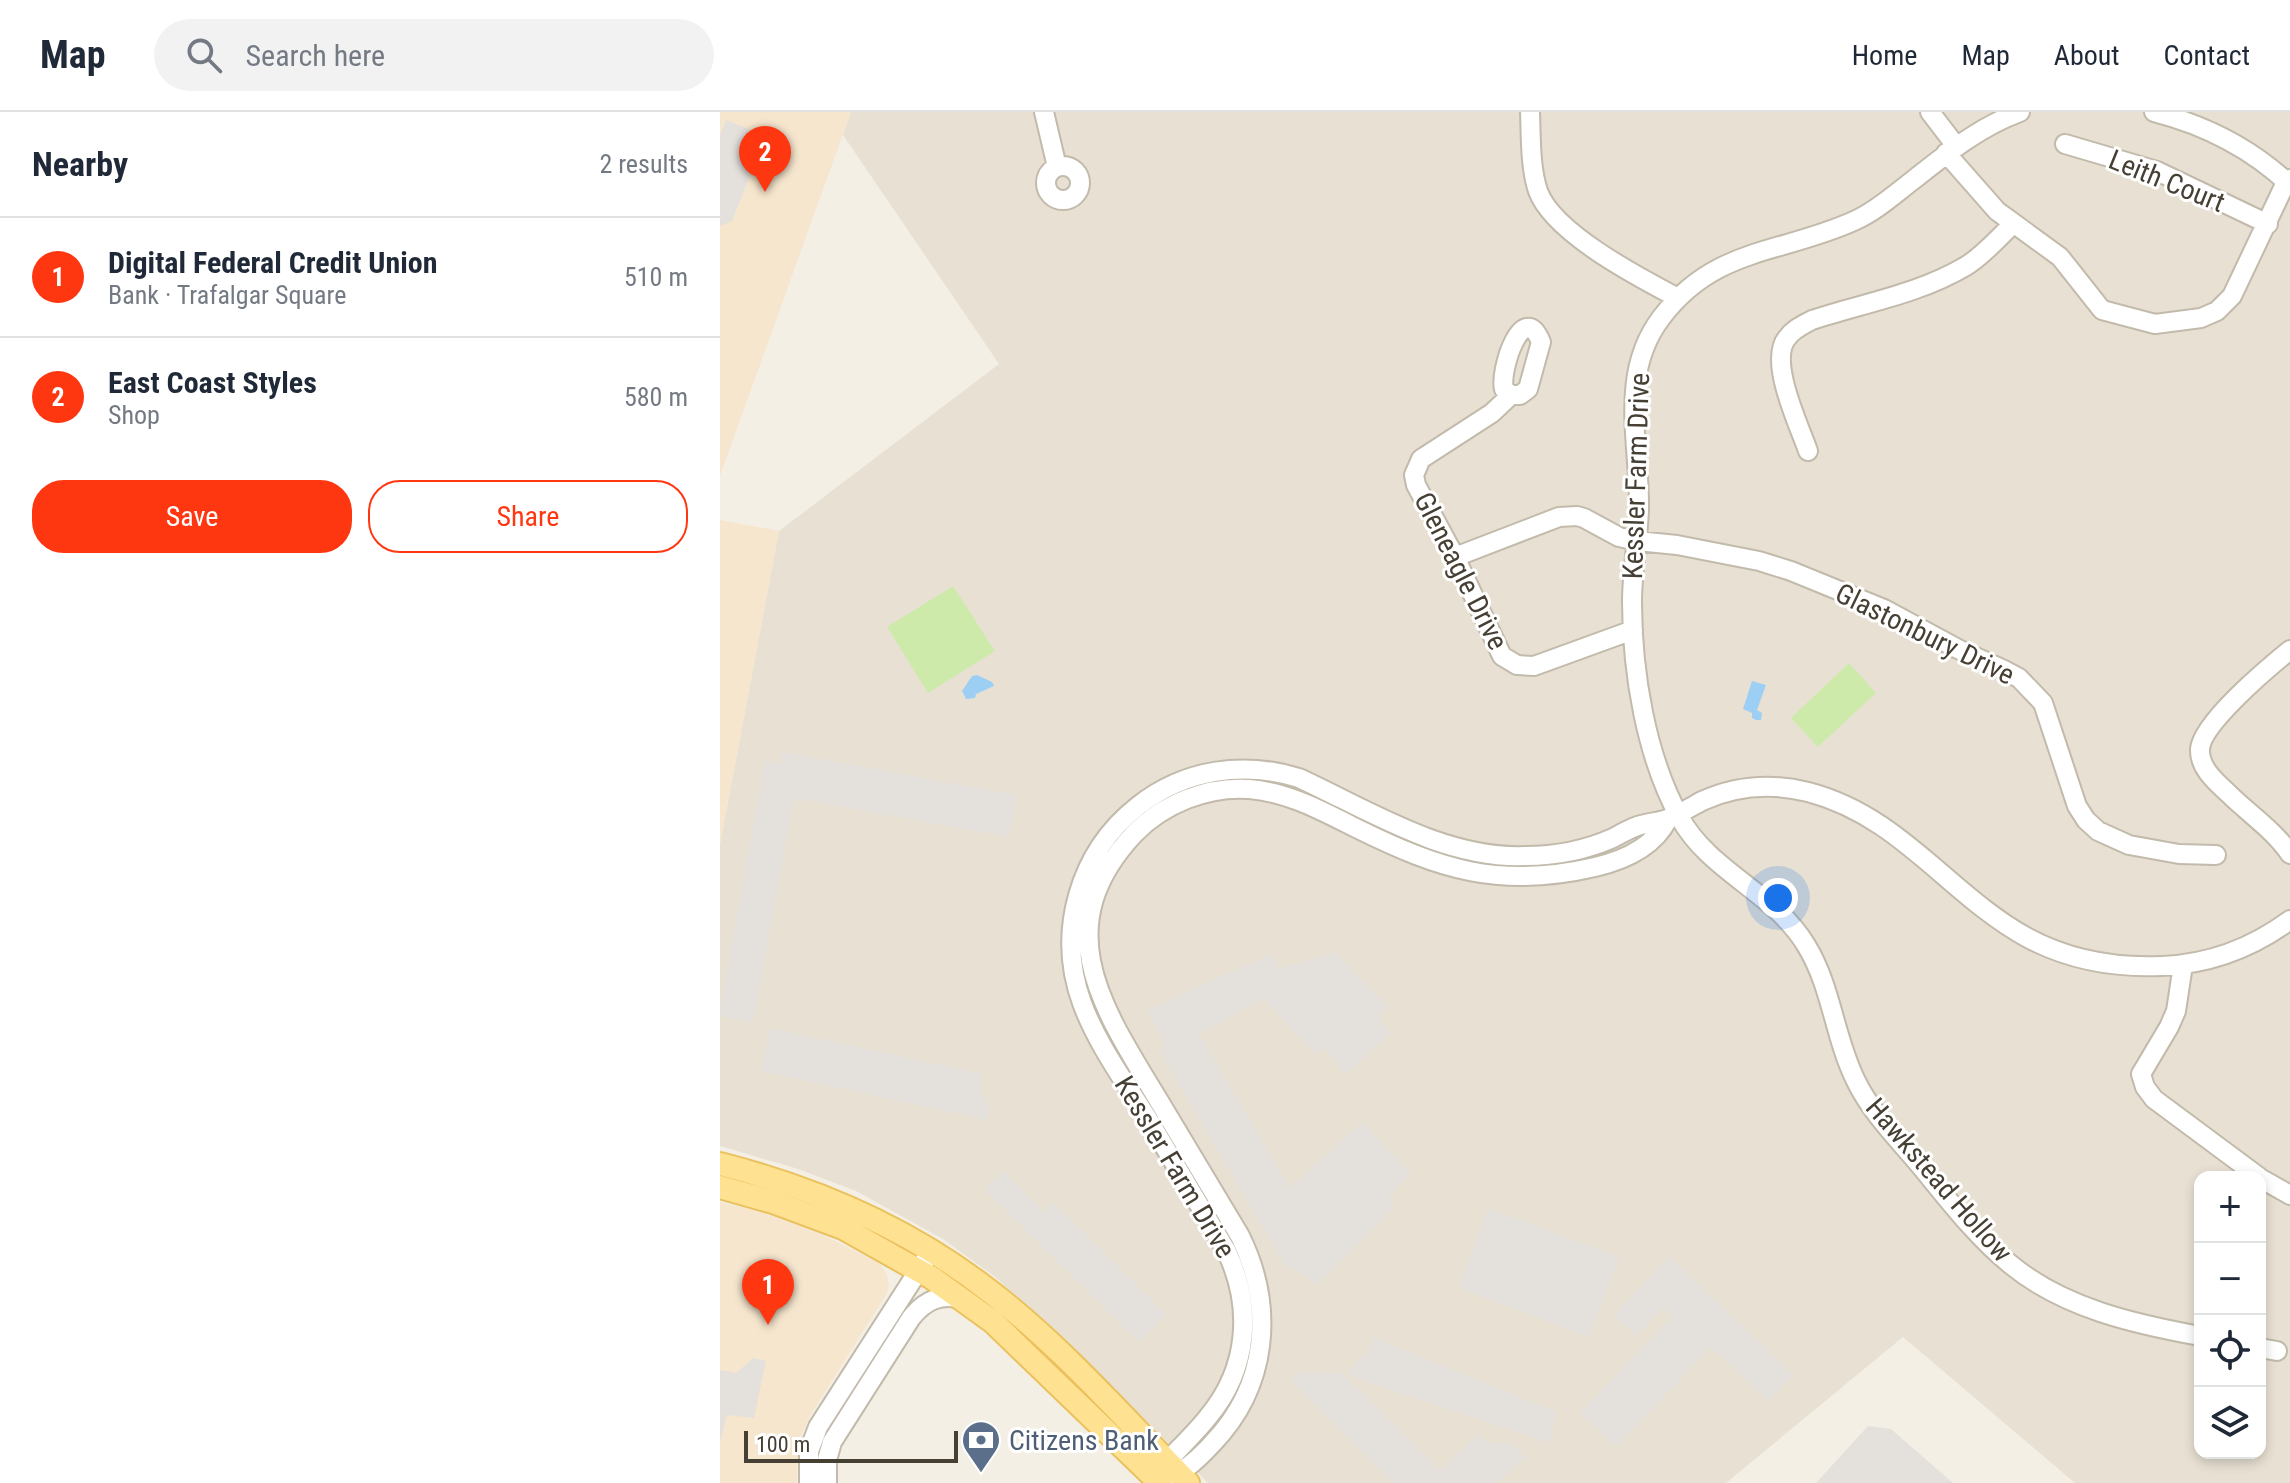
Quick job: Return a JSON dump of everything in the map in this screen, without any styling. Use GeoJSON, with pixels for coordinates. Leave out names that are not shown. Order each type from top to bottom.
{"type":"FeatureCollection","features":[{"type":"Feature","properties":{"kind":"main road"},"geometry":{"type":"LineString","coordinates":[[720,1164],[789,1184],[882,1223],[925,1260],[964,1300],[1169,1475]]}},
{"type":"Feature","properties":{"kind":"main road"},"geometry":{"type":"LineString","coordinates":[[720,1187],[773,1202],[975,1279],[1016,1312],[1169,1475]]}},
{"type":"Feature","properties":{"kind":"street"},"geometry":{"type":"LineString","coordinates":[[1044,112],[1057,167]]}},
{"type":"Feature","properties":{"kind":"street"},"geometry":{"type":"LineString","coordinates":[[1530,112],[1532,156],[1537,189],[1544,205],[1568,229],[1637,277],[1678,298]]}},
{"type":"Feature","properties":{"kind":"street"},"geometry":{"type":"LineString","coordinates":[[1930,112],[1951,150],[1984,198],[2013,224],[2060,257],[2102,310],[2155,324],[2201,318],[2217,311],[2232,296],[2289,182],[2219,135],[2154,112]]}},
{"type":"Feature","properties":{"kind":"street","name":"Kessler Farm Drive"},"geometry":{"type":"LineString","coordinates":[[1673,816],[1640,694],[1633,630],[1639,499],[1633,415],[1634,382],[1653,331],[1678,298],[1712,270],[1745,255],[1860,219],[1951,150],[2020,112]]}},
{"type":"Feature","properties":{"kind":"street","name":"Leith Court"},"geometry":{"type":"LineString","coordinates":[[2065,144],[2157,171],[2268,224]]}},
{"type":"Feature","properties":{"kind":"street"},"geometry":{"type":"LineString","coordinates":[[1808,451],[1782,372],[1780,355],[1785,339],[1812,320],[1914,291],[1936,281],[1980,256],[2013,224]]}},
{"type":"Feature","properties":{"kind":"street","name":"Gleneagle Drive"},"geometry":{"type":"LineString","coordinates":[[1511,395],[1492,413],[1421,459],[1414,475],[1416,485],[1455,557],[1502,656],[1517,665],[1534,666],[1633,630]]}},
{"type":"Feature","properties":{"kind":"street","name":"Glastonbury Drive"},"geometry":{"type":"LineString","coordinates":[[1455,557],[1568,515],[1584,518],[1619,537],[1759,561],[1791,571],[1884,609],[2026,684],[2043,703],[2077,806],[2092,826],[2129,845],[2179,854],[2216,855]]}},
{"type":"Feature","properties":{"kind":"street"},"geometry":{"type":"LineString","coordinates":[[2290,650],[2217,718],[2206,732],[2200,748],[2203,766],[2214,779],[2273,833],[2290,854]]}},
{"type":"Feature","properties":{"kind":"street","name":"Kessler Farm Drive"},"geometry":{"type":"LineString","coordinates":[[1169,1475],[1215,1441],[1237,1413],[1257,1367],[1263,1318],[1255,1270],[1240,1236],[1104,1008],[1093,976],[1090,926],[1095,895],[1119,850],[1162,811],[1200,795],[1250,789],[1282,795],[1314,807],[1419,858],[1462,871],[1494,875],[1559,874],[1601,866],[1655,840],[1673,816],[1705,800],[1749,787],[1779,787],[1809,792],[1872,820],[1911,847],[2003,922],[2068,955],[2106,964],[2183,965],[2206,961],[2242,948],[2290,920]]}},
{"type":"Feature","properties":{"kind":"street","name":"Hawkstead Hollow"},"geometry":{"type":"LineString","coordinates":[[1673,816],[1708,855],[1786,919],[1806,944],[1821,974],[1851,1070],[1867,1100],[1985,1241],[2023,1274],[2066,1299],[2137,1324],[2194,1335]]}},
{"type":"Feature","properties":{"kind":"street"},"geometry":{"type":"LineString","coordinates":[[2183,965],[2176,1011],[2141,1074],[2145,1087],[2161,1104],[2251,1171]]}},
{"type":"Feature","properties":{"kind":"street"},"geometry":{"type":"LineString","coordinates":[[2266,1181],[2290,1195]]}},
{"type":"Feature","properties":{"kind":"street"},"geometry":{"type":"LineString","coordinates":[[809,1483],[809,1451],[818,1427],[925,1260]]}},
{"type":"Feature","properties":{"kind":"street"},"geometry":{"type":"LineString","coordinates":[[827,1483],[827,1460],[832,1442],[911,1318],[935,1298],[947,1296],[964,1300]]}},
{"type":"Feature","properties":{"kind":"shaded area"},"geometry":{"type":"Polygon","coordinates":[[[720,112],[851,112],[720,476],[720,112]]]}},
{"type":"Feature","properties":{"kind":"shaded area"},"geometry":{"type":"Polygon","coordinates":[[[851,112],[2290,112],[2290,1483],[2075,1483],[1903,1337],[1726,1483],[1208,1483],[1062,1337],[994,1276],[943,1239],[856,1191],[798,1169],[720,1146],[720,844],[779,531],[999,364],[843,135],[851,112]]]}},
{"type":"Feature","properties":{"kind":"shaded area"},"geometry":{"type":"Polygon","coordinates":[[[726,120],[766,136],[732,221],[720,226],[720,135],[726,120]]]}},
{"type":"Feature","properties":{"kind":"shaded area"},"geometry":{"type":"Polygon","coordinates":[[[720,520],[779,531],[720,844],[720,520]]]}},
{"type":"Feature","properties":{"kind":"shaded area"},"geometry":{"type":"Polygon","coordinates":[[[783,752],[1016,795],[1009,837],[794,798],[753,1022],[720,1016],[720,1010],[765,761],[780,764],[783,752]]]}},
{"type":"Feature","properties":{"kind":"shaded area"},"geometry":{"type":"Polygon","coordinates":[[[1336,953],[1387,1006],[1378,1018],[1391,1033],[1345,1075],[1325,1048],[1314,1053],[1264,999],[1199,1034],[1290,1188],[1362,1122],[1411,1173],[1389,1196],[1394,1207],[1318,1284],[1285,1265],[1159,1050],[1165,1044],[1147,1010],[1271,954],[1280,968],[1336,953]]]}},
{"type":"Feature","properties":{"kind":"shaded area"},"geometry":{"type":"Polygon","coordinates":[[[770,1028],[982,1074],[979,1090],[989,1107],[987,1120],[761,1071],[770,1028]]]}},
{"type":"Feature","properties":{"kind":"shaded area"},"geometry":{"type":"Polygon","coordinates":[[[1003,1171],[1044,1212],[1054,1203],[1166,1314],[1139,1342],[985,1190],[1003,1171]]]}},
{"type":"Feature","properties":{"kind":"shaded area"},"geometry":{"type":"Polygon","coordinates":[[[720,1202],[761,1212],[825,1236],[879,1263],[887,1274],[889,1286],[886,1295],[813,1411],[798,1442],[797,1483],[720,1483],[720,1202]]]}},
{"type":"Feature","properties":{"kind":"shaded area"},"geometry":{"type":"Polygon","coordinates":[[[1488,1208],[1619,1257],[1589,1337],[1459,1288],[1488,1208]]]}},
{"type":"Feature","properties":{"kind":"shaded area"},"geometry":{"type":"Polygon","coordinates":[[[1670,1256],[1793,1375],[1768,1401],[1711,1347],[1616,1447],[1580,1413],[1673,1316],[1664,1307],[1636,1336],[1614,1315],[1670,1256]]]}},
{"type":"Feature","properties":{"kind":"shaded area"},"geometry":{"type":"Polygon","coordinates":[[[1373,1337],[1556,1412],[1550,1443],[1349,1376],[1348,1372],[1370,1348],[1373,1337]]]}},
{"type":"Feature","properties":{"kind":"shaded area"},"geometry":{"type":"Polygon","coordinates":[[[753,1358],[766,1361],[754,1418],[727,1415],[720,1442],[720,1370],[736,1373],[753,1358]]]}},
{"type":"Feature","properties":{"kind":"shaded area"},"geometry":{"type":"Polygon","coordinates":[[[1300,1372],[1342,1373],[1440,1471],[1478,1434],[1486,1442],[1511,1444],[1526,1457],[1497,1483],[1393,1483],[1291,1381],[1300,1372]]]}},
{"type":"Feature","properties":{"kind":"shaded area"},"geometry":{"type":"Polygon","coordinates":[[[1868,1426],[1891,1429],[1953,1483],[1816,1483],[1868,1426]]]}},
{"type":"Feature","properties":{"kind":"green space"},"geometry":{"type":"Polygon","coordinates":[[[953,586],[995,651],[928,693],[887,627],[953,586]]]}},
{"type":"Feature","properties":{"kind":"green space"},"geometry":{"type":"Polygon","coordinates":[[[1849,663],[1876,693],[1818,747],[1791,718],[1849,663]]]}},
{"type":"Feature","properties":{"kind":"water"},"geometry":{"type":"Polygon","coordinates":[[[977,675],[994,686],[976,694],[975,698],[966,699],[962,691],[972,676],[977,675]]]}},
{"type":"Feature","properties":{"kind":"water"},"geometry":{"type":"Polygon","coordinates":[[[1752,681],[1766,685],[1757,710],[1762,713],[1761,720],[1752,718],[1752,713],[1743,709],[1752,681]]]}},
{"type":"Feature","properties":{"kind":"place","name":"East Coast Styles"},"geometry":{"type":"Point","coordinates":[765,192]}},
{"type":"Feature","properties":{"kind":"place","name":"Digital Federal Credit Union"},"geometry":{"type":"Point","coordinates":[768,1325]}},
{"type":"Feature","properties":{"kind":"place","name":"Citizens Bank"},"geometry":{"type":"Point","coordinates":[981,1474]}}]}
